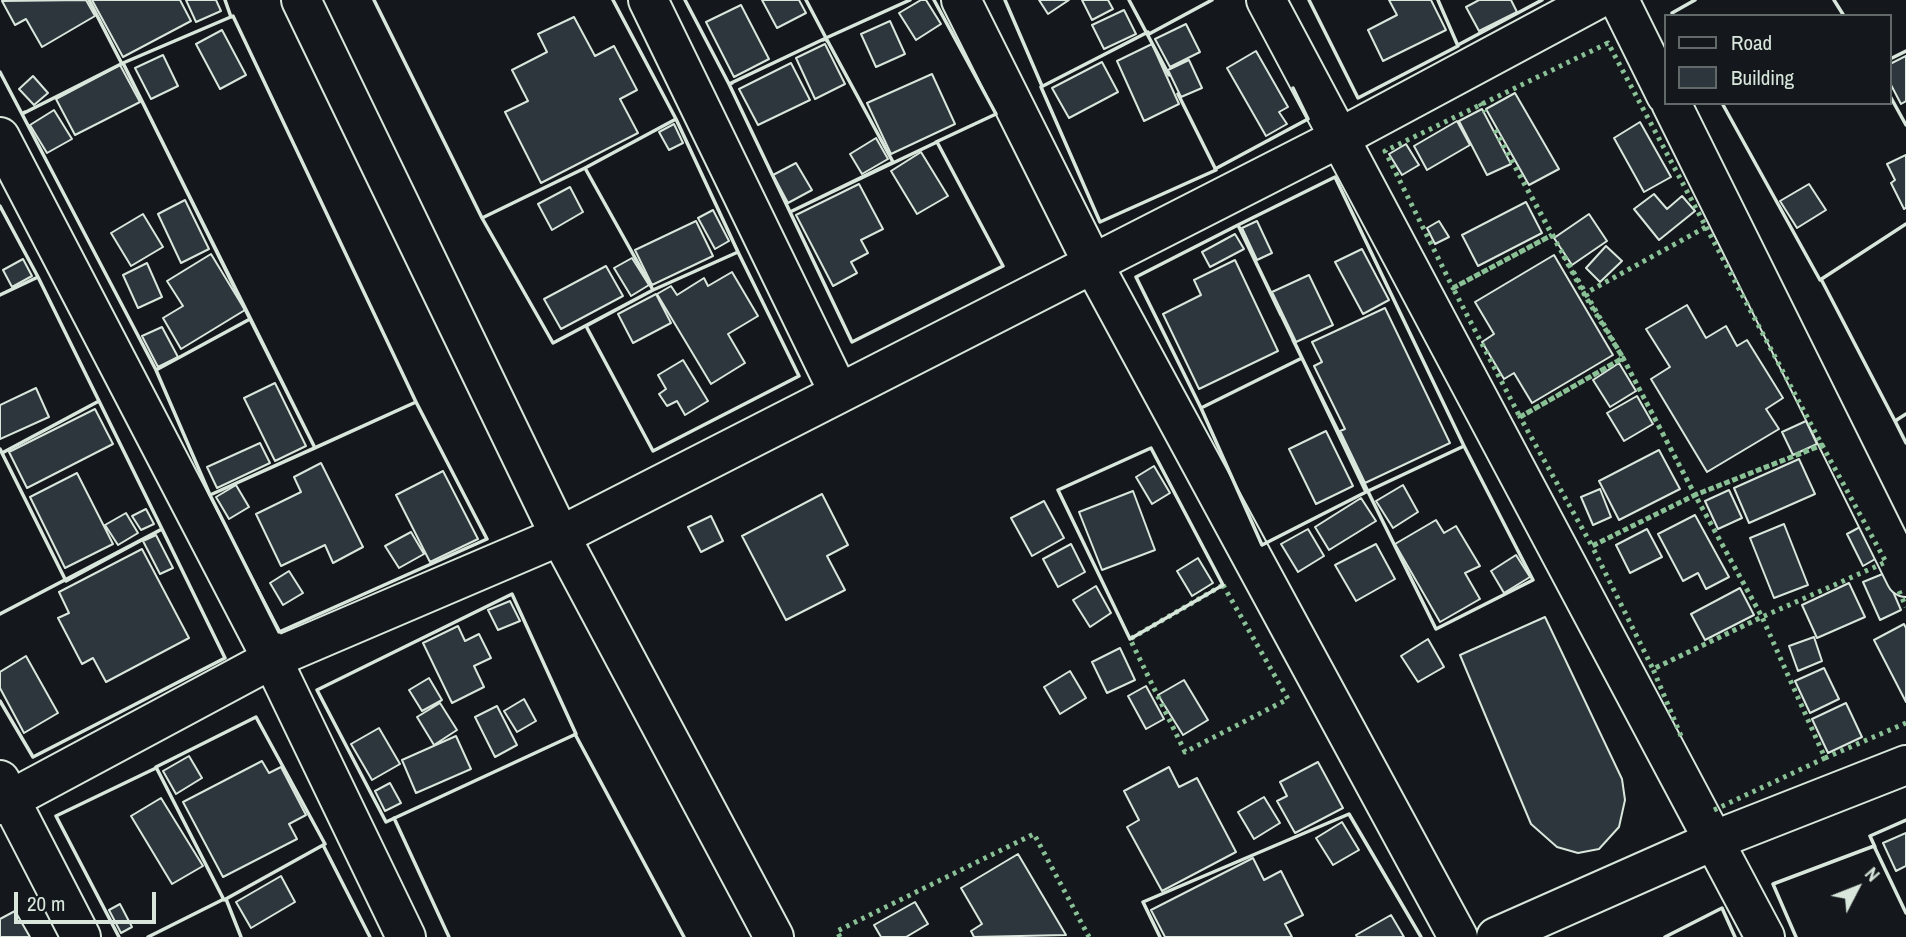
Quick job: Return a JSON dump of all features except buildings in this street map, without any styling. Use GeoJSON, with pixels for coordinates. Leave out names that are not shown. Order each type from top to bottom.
{"type":"FeatureCollection","features":[{"type":"Feature","properties":{"kind":"street"},"geometry":{"type":"LineString","coordinates":[[301,0],[560,536],[774,937]]}},
{"type":"Feature","properties":{"kind":"street"},"geometry":{"type":"LineString","coordinates":[[649,0],[839,393]]}},
{"type":"Feature","properties":{"kind":"street"},"geometry":{"type":"LineString","coordinates":[[961,0],[1093,264],[1458,937]]}},
{"type":"Feature","properties":{"kind":"street"},"geometry":{"type":"LineString","coordinates":[[1266,0],[1765,937]]}},
{"type":"Feature","properties":{"kind":"street"},"geometry":{"type":"LineString","coordinates":[[81,937],[3,795],[272,659],[560,536],[1341,137],[1596,0]]}},
{"type":"Feature","properties":{"kind":"street"},"geometry":{"type":"LineString","coordinates":[[1619,0],[1664,90]]}},
{"type":"Feature","properties":{"kind":"street"},"geometry":{"type":"LineString","coordinates":[[1672,105],[1906,577]]}},
{"type":"Feature","properties":{"kind":"street"},"geometry":{"type":"LineString","coordinates":[[0,137],[272,659],[406,937]]}},
{"type":"Feature","properties":{"kind":"street"},"geometry":{"type":"LineString","coordinates":[[1496,937],[1715,840],[1906,765]]}},
{"type":"Feature","properties":{"kind":"hedge"},"geometry":{"type":"LineString","coordinates":[[1495,130],[1552,235],[1453,288],[1385,151],[1608,43],[1706,227],[1584,294],[1562,253]]}},
{"type":"Feature","properties":{"kind":"hedge"},"geometry":{"type":"LineString","coordinates":[[1480,103],[1485,112]]}},
{"type":"Feature","properties":{"kind":"hedge"},"geometry":{"type":"LineString","coordinates":[[1495,130],[1556,241]]}},
{"type":"Feature","properties":{"kind":"hedge"},"geometry":{"type":"LineString","coordinates":[[1706,227],[1822,445],[1695,495],[1623,358],[1584,294],[1706,227]]}},
{"type":"Feature","properties":{"kind":"hedge"},"geometry":{"type":"LineString","coordinates":[[1552,235],[1623,358],[1520,417],[1453,288],[1552,235]]}},
{"type":"Feature","properties":{"kind":"hedge"},"geometry":{"type":"LineString","coordinates":[[1623,358],[1695,495],[1592,546],[1520,417],[1623,358]]}},
{"type":"Feature","properties":{"kind":"hedge"},"geometry":{"type":"LineString","coordinates":[[1822,445],[1886,562],[1762,617],[1695,495],[1822,445]]}},
{"type":"Feature","properties":{"kind":"hedge"},"geometry":{"type":"LineString","coordinates":[[1714,810],[1825,758],[1762,617],[1695,495],[1592,546],[1653,669],[1762,617]]}},
{"type":"Feature","properties":{"kind":"hedge"},"geometry":{"type":"LineString","coordinates":[[1223,585],[1288,699],[1185,752],[1130,639],[1223,585]]}},
{"type":"Feature","properties":{"kind":"hedge"},"geometry":{"type":"LineString","coordinates":[[1899,591],[1906,607]]}},
{"type":"Feature","properties":{"kind":"hedge"},"geometry":{"type":"LineString","coordinates":[[1681,736],[1653,669],[1762,617]]}},
{"type":"Feature","properties":{"kind":"hedge"},"geometry":{"type":"LineString","coordinates":[[1825,758],[1906,723]]}},
{"type":"Feature","properties":{"kind":"hedge"},"geometry":{"type":"LineString","coordinates":[[840,937],[837,931],[1034,834],[1089,937]]}},
{"type":"Feature","properties":{"kind":"wall"},"geometry":{"type":"LineString","coordinates":[[89,0],[122,64]]}},
{"type":"Feature","properties":{"kind":"wall"},"geometry":{"type":"LineString","coordinates":[[225,0],[231,17]]}},
{"type":"Feature","properties":{"kind":"wall"},"geometry":{"type":"LineString","coordinates":[[374,0],[482,218],[585,168],[676,119],[613,0]]}},
{"type":"Feature","properties":{"kind":"wall"},"geometry":{"type":"LineString","coordinates":[[685,0],[729,84],[732,83]]}},
{"type":"Feature","properties":{"kind":"wall"},"geometry":{"type":"LineString","coordinates":[[806,0],[826,38],[823,40]]}},
{"type":"Feature","properties":{"kind":"wall"},"geometry":{"type":"LineString","coordinates":[[827,41],[826,38],[910,0]]}},
{"type":"Feature","properties":{"kind":"wall"},"geometry":{"type":"LineString","coordinates":[[934,0],[996,114],[936,142]]}},
{"type":"Feature","properties":{"kind":"wall"},"geometry":{"type":"LineString","coordinates":[[1005,0],[1042,86]]}},
{"type":"Feature","properties":{"kind":"wall"},"geometry":{"type":"LineString","coordinates":[[1129,0],[1169,75]]}},
{"type":"Feature","properties":{"kind":"wall"},"geometry":{"type":"LineString","coordinates":[[1149,34],[1212,0]]}},
{"type":"Feature","properties":{"kind":"wall"},"geometry":{"type":"LineString","coordinates":[[1309,0],[1358,98],[1458,46],[1438,0]]}},
{"type":"Feature","properties":{"kind":"wall"},"geometry":{"type":"LineString","coordinates":[[1458,45],[1542,0]]}},
{"type":"Feature","properties":{"kind":"wall"},"geometry":{"type":"LineString","coordinates":[[1672,14],[1695,0]]}},
{"type":"Feature","properties":{"kind":"wall"},"geometry":{"type":"LineString","coordinates":[[1834,0],[1843,14]]}},
{"type":"Feature","properties":{"kind":"wall"},"geometry":{"type":"LineString","coordinates":[[233,16],[416,402],[315,448],[123,63],[233,16]]}},
{"type":"Feature","properties":{"kind":"wall"},"geometry":{"type":"LineString","coordinates":[[1148,32],[1041,87],[1100,222],[1216,170],[1178,94]]}},
{"type":"Feature","properties":{"kind":"wall"},"geometry":{"type":"LineString","coordinates":[[826,38],[893,162],[790,212],[729,84],[826,38]]}},
{"type":"Feature","properties":{"kind":"wall"},"geometry":{"type":"LineString","coordinates":[[1892,58],[1906,51]]}},
{"type":"Feature","properties":{"kind":"wall"},"geometry":{"type":"LineString","coordinates":[[123,63],[250,319],[156,370],[22,114],[123,63]]}},
{"type":"Feature","properties":{"kind":"wall"},"geometry":{"type":"LineString","coordinates":[[0,72],[22,114],[25,112]]}},
{"type":"Feature","properties":{"kind":"wall"},"geometry":{"type":"LineString","coordinates":[[1215,169],[1308,119],[1293,88]]}},
{"type":"Feature","properties":{"kind":"wall"},"geometry":{"type":"LineString","coordinates":[[1892,100],[1906,125]]}},
{"type":"Feature","properties":{"kind":"wall"},"geometry":{"type":"LineString","coordinates":[[1723,105],[1820,280],[1906,224]]}},
{"type":"Feature","properties":{"kind":"wall"},"geometry":{"type":"LineString","coordinates":[[676,119],[738,252],[653,290],[585,168],[676,119]]}},
{"type":"Feature","properties":{"kind":"wall"},"geometry":{"type":"LineString","coordinates":[[937,142],[1003,266],[852,342],[790,212],[937,142]]}},
{"type":"Feature","properties":{"kind":"wall"},"geometry":{"type":"LineString","coordinates":[[585,168],[653,290],[553,343],[482,218],[585,168]]}},
{"type":"Feature","properties":{"kind":"wall"},"geometry":{"type":"LineString","coordinates":[[1281,315],[1238,225],[1335,177],[1464,446],[1366,492]]}},
{"type":"Feature","properties":{"kind":"wall"},"geometry":{"type":"LineString","coordinates":[[0,206],[38,277]]}},
{"type":"Feature","properties":{"kind":"wall"},"geometry":{"type":"LineString","coordinates":[[1238,225],[1302,358],[1201,408],[1136,277],[1238,225]]}},
{"type":"Feature","properties":{"kind":"wall"},"geometry":{"type":"LineString","coordinates":[[738,252],[799,376],[653,451],[586,326],[653,290],[738,252]]}},
{"type":"Feature","properties":{"kind":"wall"},"geometry":{"type":"LineString","coordinates":[[0,295],[38,277],[99,401],[2,453],[0,449],[66,581]]}},
{"type":"Feature","properties":{"kind":"wall"},"geometry":{"type":"LineString","coordinates":[[1821,279],[1895,421],[1906,414]]}},
{"type":"Feature","properties":{"kind":"wall"},"geometry":{"type":"LineString","coordinates":[[250,319],[315,448],[210,495],[156,370],[250,319]]}},
{"type":"Feature","properties":{"kind":"wall"},"geometry":{"type":"LineString","coordinates":[[1293,340],[1436,629],[1533,580],[1464,446],[1366,492]]}},
{"type":"Feature","properties":{"kind":"wall"},"geometry":{"type":"LineString","coordinates":[[1302,358],[1366,492],[1262,545],[1201,408],[1302,358]]}},
{"type":"Feature","properties":{"kind":"wall"},"geometry":{"type":"LineString","coordinates":[[99,401],[162,529],[66,581],[2,453],[99,401]]}},
{"type":"Feature","properties":{"kind":"wall"},"geometry":{"type":"LineString","coordinates":[[416,402],[487,539],[279,632],[210,495],[416,402]]}},
{"type":"Feature","properties":{"kind":"wall"},"geometry":{"type":"LineString","coordinates":[[1897,420],[1895,421],[1906,443]]}},
{"type":"Feature","properties":{"kind":"wall"},"geometry":{"type":"LineString","coordinates":[[1151,448],[1223,585],[1130,639],[1058,490],[1151,448]]}},
{"type":"Feature","properties":{"kind":"wall"},"geometry":{"type":"LineString","coordinates":[[0,614],[162,529],[225,658],[33,757],[0,701]]}},
{"type":"Feature","properties":{"kind":"wall"},"geometry":{"type":"LineString","coordinates":[[512,594],[576,734],[386,822],[317,690],[512,594]]}},
{"type":"Feature","properties":{"kind":"wall"},"geometry":{"type":"LineString","coordinates":[[256,717],[325,844],[224,900],[156,767],[256,717]]}},
{"type":"Feature","properties":{"kind":"wall"},"geometry":{"type":"LineString","coordinates":[[575,734],[684,937]]}},
{"type":"Feature","properties":{"kind":"wall"},"geometry":{"type":"LineString","coordinates":[[119,937],[56,816],[156,768]]}},
{"type":"Feature","properties":{"kind":"wall"},"geometry":{"type":"LineString","coordinates":[[1160,937],[1143,902],[1349,814],[1421,937]]}},
{"type":"Feature","properties":{"kind":"wall"},"geometry":{"type":"LineString","coordinates":[[394,818],[449,937]]}},
{"type":"Feature","properties":{"kind":"wall"},"geometry":{"type":"LineString","coordinates":[[1875,847],[1870,836],[1906,820]]}},
{"type":"Feature","properties":{"kind":"wall"},"geometry":{"type":"LineString","coordinates":[[323,845],[370,937]]}},
{"type":"Feature","properties":{"kind":"wall"},"geometry":{"type":"LineString","coordinates":[[1796,937],[1773,884],[1874,846],[1906,913]]}},
{"type":"Feature","properties":{"kind":"wall"},"geometry":{"type":"LineString","coordinates":[[148,937],[224,899]]}},
{"type":"Feature","properties":{"kind":"wall"},"geometry":{"type":"LineString","coordinates":[[226,899],[241,937]]}},
{"type":"Feature","properties":{"kind":"wall"},"geometry":{"type":"LineString","coordinates":[[1665,937],[1722,908],[1735,937]]}}]}
